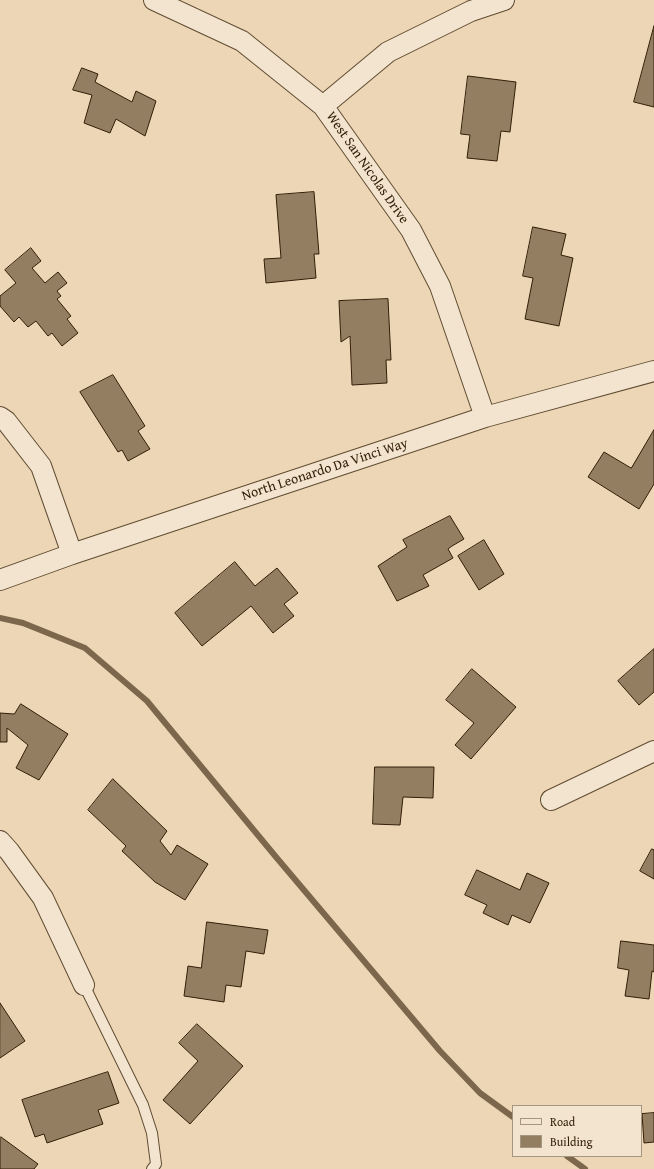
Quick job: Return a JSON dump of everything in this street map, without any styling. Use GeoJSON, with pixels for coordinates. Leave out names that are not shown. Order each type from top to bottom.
{"type":"FeatureCollection","features":[{"type":"Feature","properties":{"kind":"street","name":"West San Nicolas Drive"},"geometry":{"type":"LineString","coordinates":[[154,0],[242,41],[323,106],[411,230],[440,286],[485,417]]}},
{"type":"Feature","properties":{"kind":"street"},"geometry":{"type":"LineString","coordinates":[[323,106],[388,52],[471,11],[504,0]]}},
{"type":"Feature","properties":{"kind":"street","name":"North Leonardo Da Vinci Way"},"geometry":{"type":"LineString","coordinates":[[0,580],[72,554],[485,417],[654,371]]}},
{"type":"Feature","properties":{"kind":"street"},"geometry":{"type":"LineString","coordinates":[[0,417],[6,421],[41,466],[72,554]]}},
{"type":"Feature","properties":{"kind":"street"},"geometry":{"type":"LineString","coordinates":[[550,800],[654,751]]}},
{"type":"Feature","properties":{"kind":"street"},"geometry":{"type":"LineString","coordinates":[[0,841],[43,898],[84,985]]}},
{"type":"Feature","properties":{"kind":"lane"},"geometry":{"type":"LineString","coordinates":[[84,985],[143,1105],[152,1133],[156,1164],[152,1169]]}},
{"type":"Feature","properties":{"kind":"building"},"geometry":{"type":"Polygon","coordinates":[[[654,26],[654,107],[634,102],[654,26]]]}},
{"type":"Feature","properties":{"kind":"building"},"geometry":{"type":"Polygon","coordinates":[[[82,68],[98,74],[95,82],[132,102],[136,91],[156,101],[145,136],[116,119],[110,133],[84,123],[92,95],[73,90],[82,68]]]}},
{"type":"Feature","properties":{"kind":"building"},"geometry":{"type":"Polygon","coordinates":[[[468,76],[516,82],[510,132],[501,131],[497,161],[467,158],[470,135],[461,134],[468,76]]]}},
{"type":"Feature","properties":{"kind":"building"},"geometry":{"type":"Polygon","coordinates":[[[314,192],[319,254],[314,254],[316,278],[266,283],[264,259],[281,258],[276,195],[314,192]]]}},
{"type":"Feature","properties":{"kind":"building"},"geometry":{"type":"Polygon","coordinates":[[[533,227],[566,234],[561,255],[573,258],[559,326],[525,319],[533,278],[523,276],[533,227]]]}},
{"type":"Feature","properties":{"kind":"building"},"geometry":{"type":"Polygon","coordinates":[[[31,248],[41,261],[32,268],[45,283],[58,272],[67,283],[57,291],[61,296],[57,299],[71,316],[67,319],[78,333],[62,346],[52,333],[48,336],[36,321],[28,327],[19,317],[14,322],[0,306],[0,296],[16,283],[5,270],[31,248]]]}},
{"type":"Feature","properties":{"kind":"building"},"geometry":{"type":"Polygon","coordinates":[[[388,299],[391,360],[386,360],[387,383],[352,385],[350,336],[341,342],[339,301],[388,299]]]}},
{"type":"Feature","properties":{"kind":"building"},"geometry":{"type":"Polygon","coordinates":[[[113,375],[145,426],[138,431],[150,449],[128,461],[122,450],[118,452],[80,392],[113,375]]]}},
{"type":"Feature","properties":{"kind":"building"},"geometry":{"type":"Polygon","coordinates":[[[654,430],[654,484],[639,509],[588,477],[604,452],[631,468],[654,430]]]}},
{"type":"Feature","properties":{"kind":"building"},"geometry":{"type":"Polygon","coordinates":[[[450,516],[464,539],[448,549],[453,558],[423,575],[429,586],[397,601],[378,566],[407,547],[403,540],[450,516]]]}},
{"type":"Feature","properties":{"kind":"building"},"geometry":{"type":"Polygon","coordinates":[[[484,540],[504,574],[479,590],[458,556],[484,540]]]}},
{"type":"Feature","properties":{"kind":"building"},"geometry":{"type":"Polygon","coordinates":[[[235,562],[255,586],[277,568],[298,593],[284,604],[294,616],[273,633],[251,606],[202,646],[175,613],[235,562]]]}},
{"type":"Feature","properties":{"kind":"building"},"geometry":{"type":"Polygon","coordinates":[[[654,649],[654,692],[639,705],[618,681],[654,649]]]}},
{"type":"Feature","properties":{"kind":"building"},"geometry":{"type":"Polygon","coordinates":[[[472,669],[516,707],[471,759],[455,745],[474,723],[446,700],[472,669]]]}},
{"type":"Feature","properties":{"kind":"building"},"geometry":{"type":"Polygon","coordinates":[[[21,704],[68,734],[39,780],[16,768],[28,745],[7,728],[7,742],[0,742],[0,713],[14,714],[21,704]]]}},
{"type":"Feature","properties":{"kind":"building"},"geometry":{"type":"Polygon","coordinates":[[[375,767],[434,767],[433,798],[403,797],[400,825],[373,824],[375,767]]]}},
{"type":"Feature","properties":{"kind":"building"},"geometry":{"type":"Polygon","coordinates":[[[113,779],[167,831],[160,841],[171,855],[177,845],[208,864],[185,900],[155,882],[122,851],[126,846],[88,810],[113,779]]]}},
{"type":"Feature","properties":{"kind":"building"},"geometry":{"type":"Polygon","coordinates":[[[652,849],[654,850],[654,879],[640,871],[652,849]]]}},
{"type":"Feature","properties":{"kind":"building"},"geometry":{"type":"Polygon","coordinates":[[[477,870],[520,890],[527,873],[549,883],[530,923],[512,915],[508,925],[483,913],[487,905],[465,895],[477,870]]]}},
{"type":"Feature","properties":{"kind":"building"},"geometry":{"type":"Polygon","coordinates":[[[207,922],[268,930],[264,954],[246,951],[241,987],[226,985],[224,1002],[184,996],[188,966],[201,968],[207,922]]]}},
{"type":"Feature","properties":{"kind":"building"},"geometry":{"type":"Polygon","coordinates":[[[621,941],[654,945],[654,972],[652,971],[649,999],[625,996],[629,970],[618,968],[621,941]]]}},
{"type":"Feature","properties":{"kind":"building"},"geometry":{"type":"Polygon","coordinates":[[[0,1003],[25,1041],[0,1058],[0,1003]]]}},
{"type":"Feature","properties":{"kind":"building"},"geometry":{"type":"Polygon","coordinates":[[[197,1024],[243,1066],[190,1124],[163,1100],[198,1061],[179,1043],[197,1024]]]}},
{"type":"Feature","properties":{"kind":"building"},"geometry":{"type":"Polygon","coordinates":[[[108,1072],[119,1103],[98,1110],[103,1124],[47,1143],[44,1134],[35,1137],[22,1100],[108,1072]]]}},
{"type":"Feature","properties":{"kind":"building"},"geometry":{"type":"Polygon","coordinates":[[[654,1113],[654,1142],[644,1143],[642,1114],[654,1113]]]}},
{"type":"Feature","properties":{"kind":"building"},"geometry":{"type":"Polygon","coordinates":[[[1,1137],[38,1164],[34,1169],[0,1169],[1,1137]]]}},
{"type":"Feature","properties":{"kind":"waterway"},"geometry":{"type":"LineString","coordinates":[[0,618],[23,623],[85,648],[147,701],[276,857],[440,1051],[480,1093],[512,1116]]}},
{"type":"Feature","properties":{"kind":"waterway"},"geometry":{"type":"LineString","coordinates":[[568,1157],[585,1169]]}}]}
